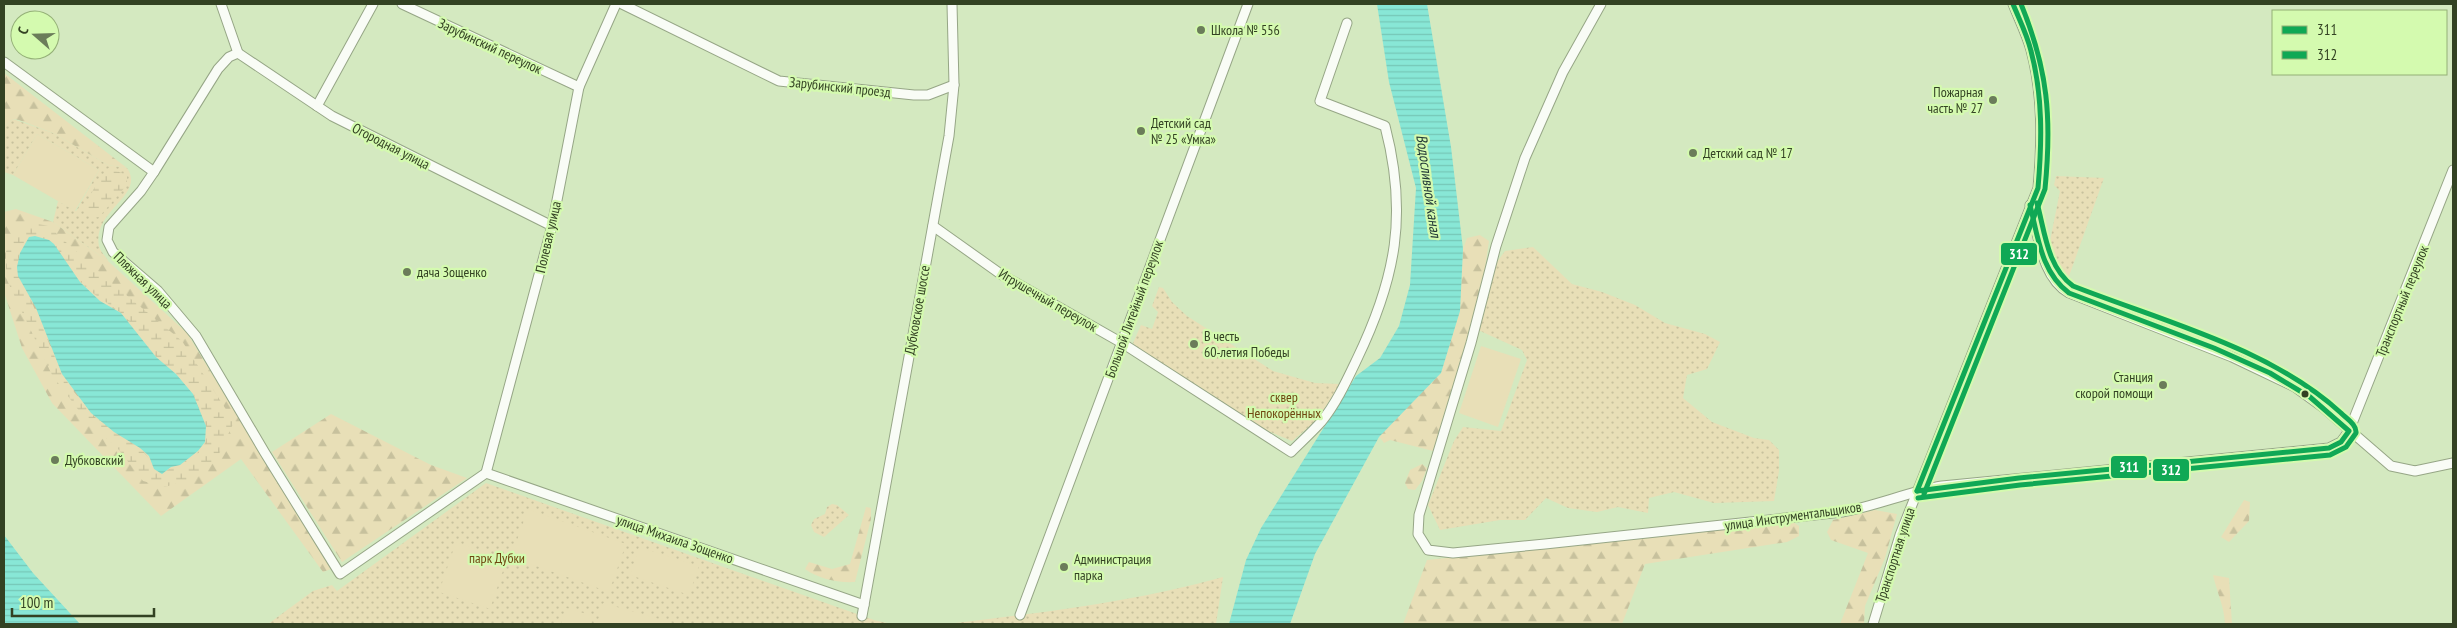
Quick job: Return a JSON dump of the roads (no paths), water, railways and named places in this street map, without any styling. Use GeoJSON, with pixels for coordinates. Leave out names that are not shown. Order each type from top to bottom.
{"type":"FeatureCollection","features":[{"type":"Feature","properties":{"kind":"street"},"geometry":{"type":"LineString","coordinates":[[221,4],[238,54]]}},
{"type":"Feature","properties":{"kind":"street"},"geometry":{"type":"LineString","coordinates":[[317,106],[373,4]]}},
{"type":"Feature","properties":{"kind":"street","name":"Зарубинский переулок"},"geometry":{"type":"LineString","coordinates":[[402,4],[579,87]]}},
{"type":"Feature","properties":{"kind":"street","name":"Полевая улица"},"geometry":{"type":"LineString","coordinates":[[486,473],[552,226],[579,87],[616,4]]}},
{"type":"Feature","properties":{"kind":"street","name":"Зарубинский проезд"},"geometry":{"type":"LineString","coordinates":[[622,4],[779,81],[914,95],[928,95],[954,85]]}},
{"type":"Feature","properties":{"kind":"street","name":"Дубковское шоссе"},"geometry":{"type":"LineString","coordinates":[[862,616],[948,145],[954,85],[952,4]]}},
{"type":"Feature","properties":{"kind":"street","name":"Большой Литейный переулок"},"geometry":{"type":"LineString","coordinates":[[1020,615],[1248,4]]}},
{"type":"Feature","properties":{"kind":"street","name":"улица Инструментальщиков"},"geometry":{"type":"LineString","coordinates":[[1600,4],[1563,72],[1525,158],[1496,246],[1471,343],[1436,455],[1420,515],[1418,534],[1428,550],[1453,553],[1842,512],[1862,508],[1917,491],[2019,478],[2329,448],[2341,442],[2349,431]]}},
{"type":"Feature","properties":{"kind":"street","name":"Транспортная улица"},"geometry":{"type":"LineString","coordinates":[[1873,624],[1900,535],[2038,188],[2041,153],[2040,106],[2031,50],[2013,4]]}},
{"type":"Feature","properties":{"kind":"street","name":"Игрушечный переулок"},"geometry":{"type":"LineString","coordinates":[[933,226],[1002,275],[1122,343],[1291,452],[1322,421],[1346,380],[1374,321],[1388,283],[1393,256],[1397,191],[1394,161],[1386,126],[1320,101],[1347,23]]}},
{"type":"Feature","properties":{"kind":"street","name":"Огородная улица"},"geometry":{"type":"LineString","coordinates":[[238,54],[317,106],[488,196],[552,226]]}},
{"type":"Feature","properties":{"kind":"street","name":"Пляжная улица"},"geometry":{"type":"LineString","coordinates":[[238,54],[229,58],[218,69],[141,191],[109,227],[107,240],[113,252],[158,291],[196,336],[265,453],[340,574],[486,473]]}},
{"type":"Feature","properties":{"kind":"street"},"geometry":{"type":"LineString","coordinates":[[4,62],[154,172]]}},
{"type":"Feature","properties":{"kind":"street","name":"Транспортный переулок"},"geometry":{"type":"LineString","coordinates":[[2349,431],[2453,170]]}},
{"type":"Feature","properties":{"kind":"street"},"geometry":{"type":"LineString","coordinates":[[2030,205],[2048,272],[2058,287],[2078,297],[2232,357],[2295,387],[2324,408],[2391,466],[2415,471],[2453,464]]}},
{"type":"Feature","properties":{"kind":"street","name":"улица Михаила Зощенко"},"geometry":{"type":"LineString","coordinates":[[486,473],[864,605]]}},
{"type":"Feature","properties":{"kind":"water","name":"Водосливной канал"},"geometry":{"type":"Polygon","coordinates":[[[1377,4],[1427,4],[1451,147],[1463,249],[1460,311],[1441,373],[1379,437],[1315,554],[1290,624],[1229,624],[1246,560],[1261,528],[1356,376],[1380,358],[1399,326],[1410,285],[1416,188],[1389,82],[1377,4]]]}},
{"type":"Feature","properties":{"kind":"water"},"geometry":{"type":"Polygon","coordinates":[[[35,236],[49,240],[54,244],[80,282],[100,301],[121,313],[156,357],[176,374],[193,394],[206,426],[205,442],[198,451],[180,465],[171,467],[162,474],[154,469],[149,456],[140,448],[114,432],[91,413],[62,374],[36,308],[18,276],[17,267],[20,253],[29,237],[35,236]]]}},
{"type":"Feature","properties":{"kind":"water"},"geometry":{"type":"Polygon","coordinates":[[[4,535],[33,573],[80,624],[4,624],[4,535]]]}},
{"type":"Feature","properties":{"kind":"place","name":"Школа № 556"},"geometry":{"type":"Point","coordinates":[1201,30]}},
{"type":"Feature","properties":{"kind":"place","name":"Пожарная часть № 27"},"geometry":{"type":"Point","coordinates":[1993,100]}},
{"type":"Feature","properties":{"kind":"place","name":"Детский сад № 25 «Умка»"},"geometry":{"type":"Point","coordinates":[1141,131]}},
{"type":"Feature","properties":{"kind":"place","name":"Детский сад № 17"},"geometry":{"type":"Point","coordinates":[1693,153]}},
{"type":"Feature","properties":{"kind":"place","name":"дача Зощенко"},"geometry":{"type":"Point","coordinates":[407,272]}},
{"type":"Feature","properties":{"kind":"place","name":"В честь 60-летия Победы"},"geometry":{"type":"Point","coordinates":[1194,344]}},
{"type":"Feature","properties":{"kind":"place","name":"Станция скорой помощи"},"geometry":{"type":"Point","coordinates":[2163,385]}},
{"type":"Feature","properties":{"kind":"place","name":"Дубковский"},"geometry":{"type":"Point","coordinates":[55,460]}},
{"type":"Feature","properties":{"kind":"place","name":"Администрация парка"},"geometry":{"type":"Point","coordinates":[1064,567]}},
{"type":"Feature","properties":{"kind":"park label","name":"сквер Непокорённых"},"geometry":{"type":"Point","coordinates":[1284,406]}},
{"type":"Feature","properties":{"kind":"park label","name":"парк Дубки"},"geometry":{"type":"Point","coordinates":[497,558]}}]}
